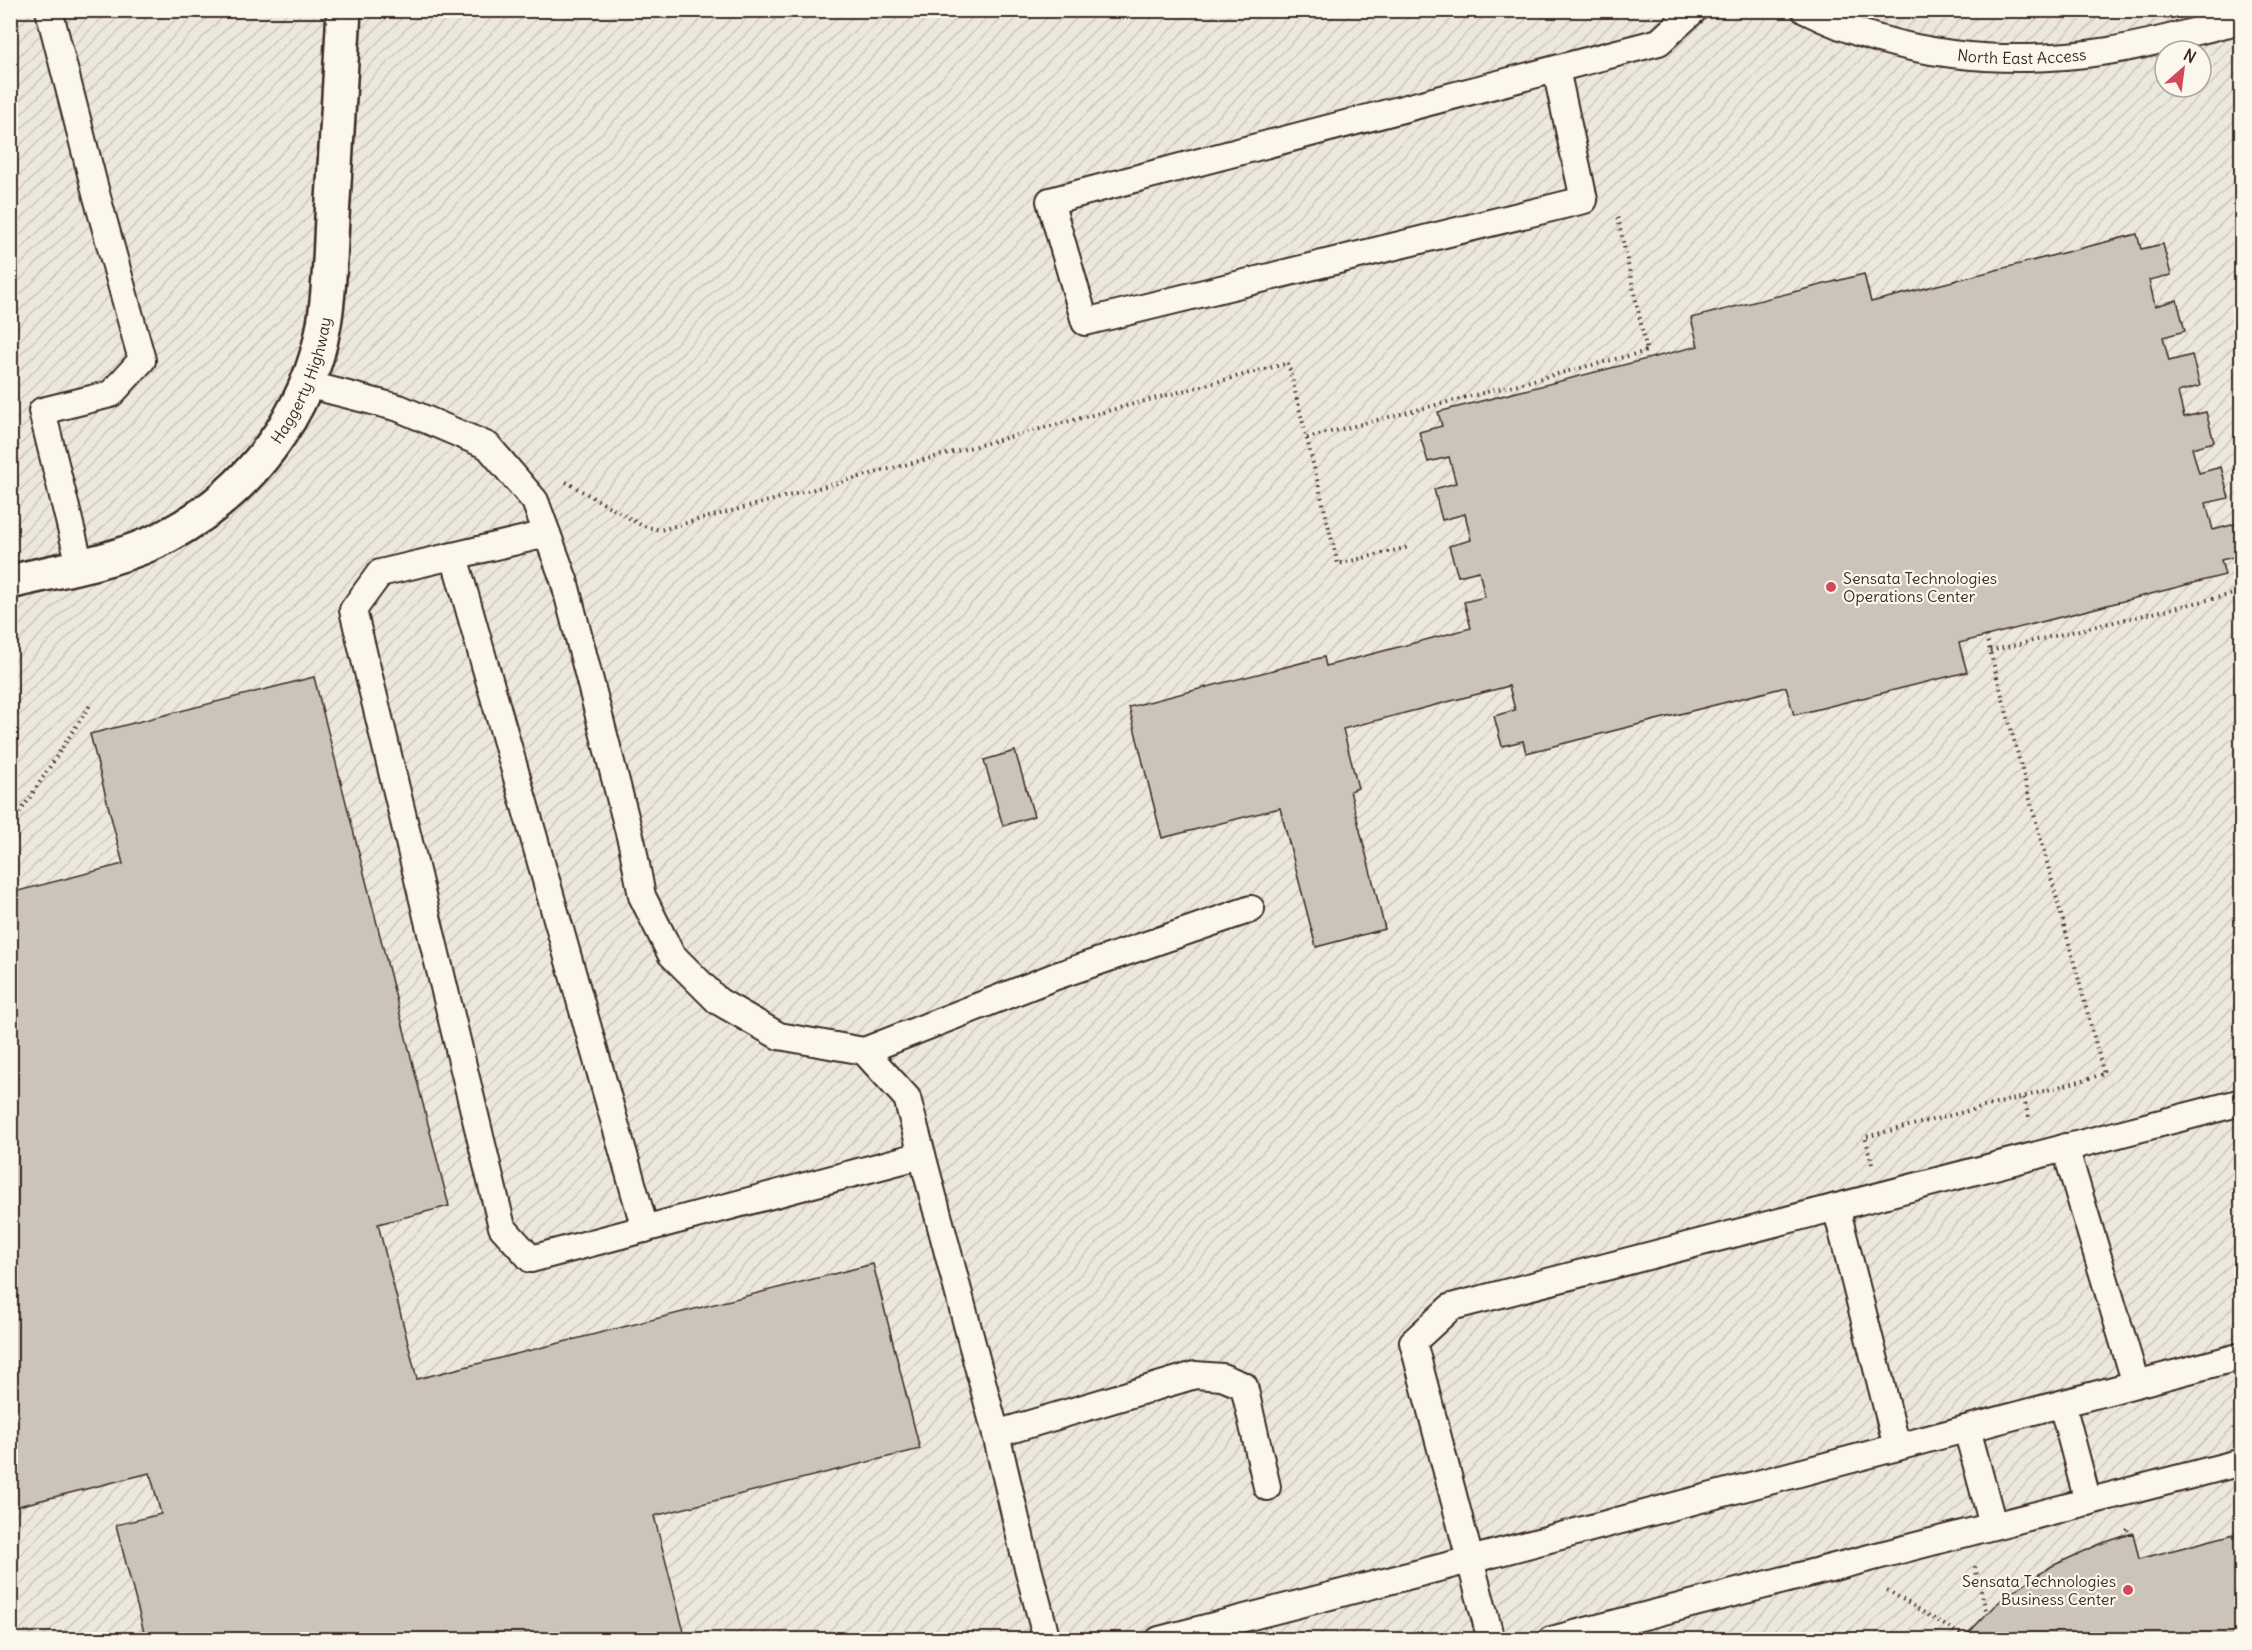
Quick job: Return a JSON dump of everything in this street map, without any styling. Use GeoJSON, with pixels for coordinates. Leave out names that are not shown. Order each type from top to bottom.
{"type":"FeatureCollection","features":[{"type":"Feature","properties":{"kind":"street","name":"Haggerty Highway"},"geometry":{"type":"LineString","coordinates":[[10,582],[109,558],[156,541],[192,522],[216,504],[246,476],[278,437],[306,384],[324,326],[328,295],[344,10]]}},
{"type":"Feature","properties":{"kind":"lane"},"geometry":{"type":"LineString","coordinates":[[49,10],[142,360],[111,394],[42,411],[80,565]]}},
{"type":"Feature","properties":{"kind":"lane"},"geometry":{"type":"LineString","coordinates":[[1556,69],[1584,200],[1085,321],[1050,201],[1659,42],[1694,10]]}},
{"type":"Feature","properties":{"kind":"lane","name":"North East Access"},"geometry":{"type":"LineString","coordinates":[[1805,10],[1869,36],[1916,49],[1965,56],[2013,59],[2063,57],[2111,51],[2241,20]]}},
{"type":"Feature","properties":{"kind":"lane"},"geometry":{"type":"LineString","coordinates":[[306,384],[399,408],[488,446],[535,501],[564,580],[632,844],[642,896],[671,954],[718,1001],[779,1036],[864,1051],[1056,976],[1251,909]]}},
{"type":"Feature","properties":{"kind":"lane"},"geometry":{"type":"LineString","coordinates":[[547,534],[380,573],[353,610],[502,1227],[531,1259],[922,1155]]}},
{"type":"Feature","properties":{"kind":"lane"},"geometry":{"type":"LineString","coordinates":[[454,556],[645,1229]]}},
{"type":"Feature","properties":{"kind":"lane"},"geometry":{"type":"LineString","coordinates":[[864,1051],[907,1098],[996,1434],[1047,1640]]}},
{"type":"Feature","properties":{"kind":"lane"},"geometry":{"type":"LineString","coordinates":[[1491,1640],[1413,1342],[1451,1307],[2241,1102]]}},
{"type":"Feature","properties":{"kind":"lane"},"geometry":{"type":"LineString","coordinates":[[2066,1147],[2136,1384]]}},
{"type":"Feature","properties":{"kind":"lane"},"geometry":{"type":"LineString","coordinates":[[1836,1207],[1897,1447]]}},
{"type":"Feature","properties":{"kind":"lane"},"geometry":{"type":"LineString","coordinates":[[1159,1640],[2241,1356]]}},
{"type":"Feature","properties":{"kind":"lane"},"geometry":{"type":"LineString","coordinates":[[996,1434],[1195,1375],[1222,1377],[1244,1386],[1267,1487]]}},
{"type":"Feature","properties":{"kind":"lane"},"geometry":{"type":"LineString","coordinates":[[2062,1404],[2088,1502]]}},
{"type":"Feature","properties":{"kind":"lane"},"geometry":{"type":"LineString","coordinates":[[1967,1429],[1993,1525]]}},
{"type":"Feature","properties":{"kind":"lane"},"geometry":{"type":"LineString","coordinates":[[1551,1640],[2241,1462]]}},
{"type":"Feature","properties":{"kind":"path"},"geometry":{"type":"LineString","coordinates":[[1307,438],[1647,351],[1615,204]]}},
{"type":"Feature","properties":{"kind":"path"},"geometry":{"type":"LineString","coordinates":[[557,482],[564,482],[583,491],[643,526],[660,530],[1288,363],[1338,564],[1409,547]]}},
{"type":"Feature","properties":{"kind":"path"},"geometry":{"type":"LineString","coordinates":[[1990,651],[2241,592]]}},
{"type":"Feature","properties":{"kind":"path"},"geometry":{"type":"LineString","coordinates":[[1873,1169],[1865,1137],[2104,1074],[1986,636]]}},
{"type":"Feature","properties":{"kind":"path"},"geometry":{"type":"LineString","coordinates":[[10,828],[90,705]]}},
{"type":"Feature","properties":{"kind":"path"},"geometry":{"type":"LineString","coordinates":[[2023,1097],[2032,1128]]}},
{"type":"Feature","properties":{"kind":"path"},"geometry":{"type":"LineString","coordinates":[[2125,1536],[2128,1527]]}},
{"type":"Feature","properties":{"kind":"path"},"geometry":{"type":"LineString","coordinates":[[1975,1566],[1987,1614]]}},
{"type":"Feature","properties":{"kind":"path"},"geometry":{"type":"LineString","coordinates":[[1886,1589],[1964,1637]]}},
{"type":"Feature","properties":{"kind":"shaded area"},"geometry":{"type":"Polygon","coordinates":[[[11,11],[2241,11],[2241,1639],[11,1639],[11,11]]]}},
{"type":"Feature","properties":{"kind":"building","name":"Sensata Technologies Operations Center"},"geometry":{"type":"Polygon","coordinates":[[[2137,234],[2141,249],[2163,244],[2171,275],[2149,280],[2155,306],[2177,300],[2185,331],[2163,337],[2169,361],[2192,355],[2200,386],[2178,392],[2184,417],[2206,412],[2214,442],[2192,448],[2199,473],[2221,467],[2229,498],[2206,503],[2213,530],[2235,524],[2242,547],[2242,555],[2221,560],[2225,575],[1959,643],[1967,672],[1794,715],[1786,687],[1526,753],[1523,741],[1502,746],[1494,716],[1515,710],[1509,686],[1343,729],[1358,788],[1350,791],[1385,929],[1316,947],[1280,808],[1162,838],[1129,707],[1324,657],[1326,666],[1471,628],[1464,602],[1485,597],[1479,571],[1458,576],[1449,546],[1471,540],[1465,514],[1442,520],[1434,489],[1456,483],[1449,457],[1428,462],[1419,432],[1442,426],[1438,412],[1698,346],[1691,318],[1864,274],[1871,302],[2137,234]]]}},
{"type":"Feature","properties":{"kind":"building"},"geometry":{"type":"Polygon","coordinates":[[[314,677],[449,1206],[378,1224],[417,1379],[873,1264],[920,1449],[654,1516],[686,1640],[146,1640],[116,1525],[161,1514],[150,1473],[10,1508],[10,893],[123,864],[90,734],[314,677]]]}},
{"type":"Feature","properties":{"kind":"building"},"geometry":{"type":"Polygon","coordinates":[[[1015,751],[1034,816],[1003,826],[984,760],[1015,751]]]}},
{"type":"Feature","properties":{"kind":"building","name":"Sensata Technologies Business Center"},"geometry":{"type":"Polygon","coordinates":[[[2242,1532],[2242,1640],[1962,1640],[1994,1606],[2022,1585],[2052,1566],[2100,1544],[2133,1533],[2139,1559],[2242,1532]]]}},
{"type":"Feature","properties":{"kind":"place","name":"Sensata Technologies Operations Center"},"geometry":{"type":"Point","coordinates":[1831,587]}},
{"type":"Feature","properties":{"kind":"place","name":"Sensata Technologies Business Center"},"geometry":{"type":"Point","coordinates":[2128,1590]}}]}
